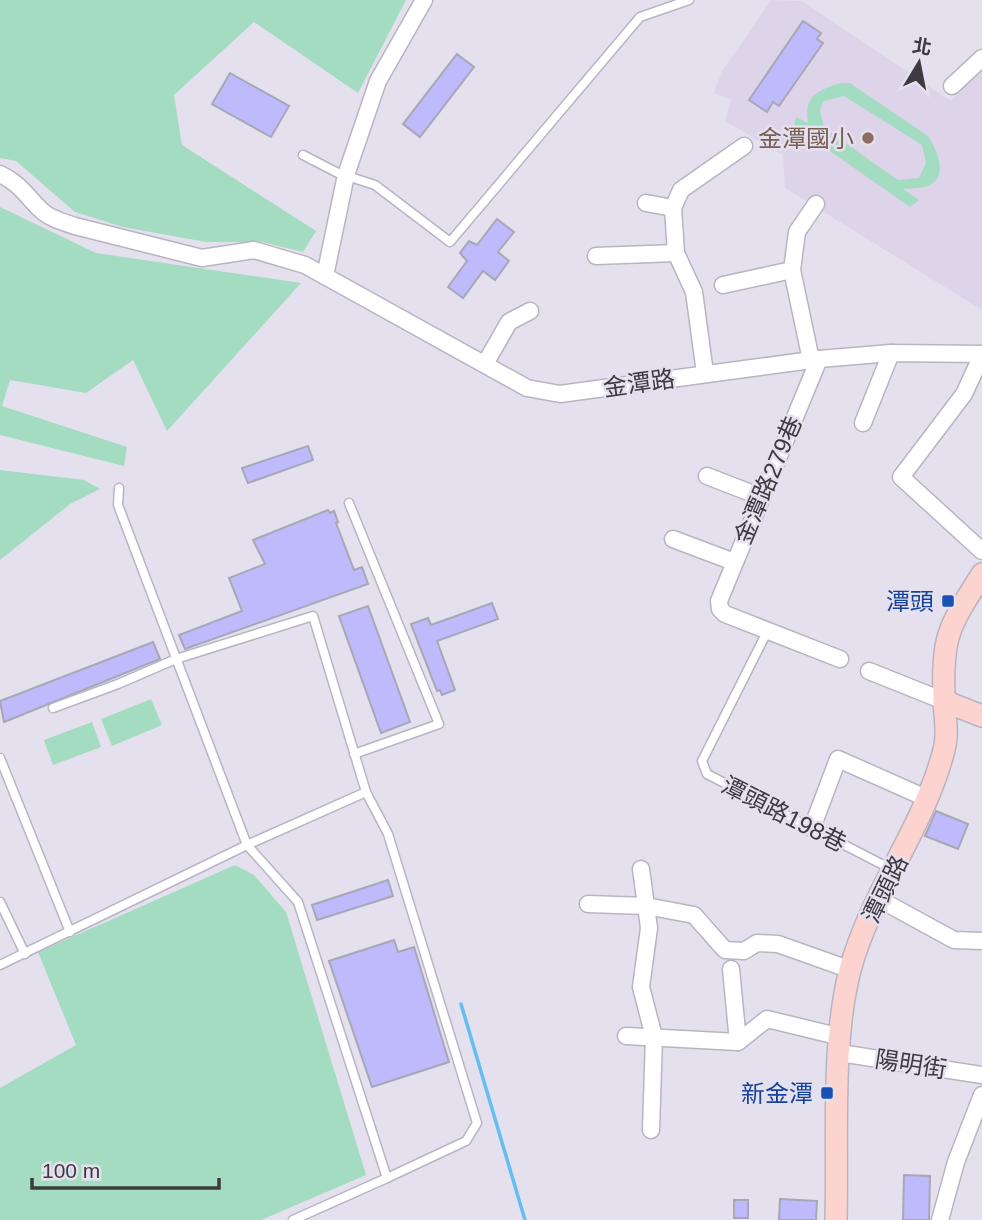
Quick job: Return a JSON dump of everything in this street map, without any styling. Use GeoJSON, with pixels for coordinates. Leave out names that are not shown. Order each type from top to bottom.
{"type":"FeatureCollection","features":[{"type":"Feature","properties":{"kind":"street"},"geometry":{"type":"LineString","coordinates":[[325,276],[346,175],[378,81],[424,0]]}},
{"type":"Feature","properties":{"kind":"street"},"geometry":{"type":"LineString","coordinates":[[952,86],[982,58]]}},
{"type":"Feature","properties":{"kind":"street"},"geometry":{"type":"LineString","coordinates":[[705,373],[694,292],[676,253],[673,208],[681,190],[744,146]]}},
{"type":"Feature","properties":{"kind":"street","name":"金潭路"},"geometry":{"type":"LineString","coordinates":[[0,174],[23,187],[39,209],[56,220],[202,258],[254,250],[305,265],[527,388],[560,394],[815,359],[891,353],[982,355]]}},
{"type":"Feature","properties":{"kind":"street"},"geometry":{"type":"LineString","coordinates":[[646,203],[673,208]]}},
{"type":"Feature","properties":{"kind":"street"},"geometry":{"type":"LineString","coordinates":[[815,359],[792,270],[797,232],[817,204]]}},
{"type":"Feature","properties":{"kind":"street"},"geometry":{"type":"LineString","coordinates":[[596,256],[676,253]]}},
{"type":"Feature","properties":{"kind":"street"},"geometry":{"type":"LineString","coordinates":[[723,285],[792,270]]}},
{"type":"Feature","properties":{"kind":"street"},"geometry":{"type":"LineString","coordinates":[[485,364],[509,322],[530,311]]}},
{"type":"Feature","properties":{"kind":"street"},"geometry":{"type":"LineString","coordinates":[[863,423],[891,353]]}},
{"type":"Feature","properties":{"kind":"street"},"geometry":{"type":"LineString","coordinates":[[982,355],[964,394],[901,477],[982,551]]}},
{"type":"Feature","properties":{"kind":"street","name":"金潭路279巷"},"geometry":{"type":"LineString","coordinates":[[768,630],[725,614],[720,609],[719,601],[815,359]]}},
{"type":"Feature","properties":{"kind":"street"},"geometry":{"type":"LineString","coordinates":[[707,476],[761,497]]}},
{"type":"Feature","properties":{"kind":"street"},"geometry":{"type":"LineString","coordinates":[[673,540],[734,562]]}},
{"type":"Feature","properties":{"kind":"street","name":"潭頭路"},"geometry":{"type":"LineString","coordinates":[[836,1220],[841,1045],[850,970],[891,869],[913,834],[948,734],[944,701],[945,638],[982,574]]}},
{"type":"Feature","properties":{"kind":"street"},"geometry":{"type":"LineString","coordinates":[[768,630],[840,659]]}},
{"type":"Feature","properties":{"kind":"street"},"geometry":{"type":"LineString","coordinates":[[869,671],[982,716]]}},
{"type":"Feature","properties":{"kind":"street"},"geometry":{"type":"LineString","coordinates":[[812,828],[838,759],[926,798]]}},
{"type":"Feature","properties":{"kind":"street"},"geometry":{"type":"LineString","coordinates":[[641,869],[649,928],[641,987],[654,1037],[651,1130]]}},
{"type":"Feature","properties":{"kind":"street"},"geometry":{"type":"LineString","coordinates":[[879,899],[954,940],[982,941]]}},
{"type":"Feature","properties":{"kind":"street"},"geometry":{"type":"LineString","coordinates":[[588,904],[646,905],[694,915],[725,950],[744,951],[757,943],[778,944],[850,970]]}},
{"type":"Feature","properties":{"kind":"street"},"geometry":{"type":"LineString","coordinates":[[626,1036],[738,1042],[731,969]]}},
{"type":"Feature","properties":{"kind":"street","name":"陽明街"},"geometry":{"type":"LineString","coordinates":[[738,1042],[768,1020],[841,1045],[982,1076]]}},
{"type":"Feature","properties":{"kind":"street"},"geometry":{"type":"LineString","coordinates":[[940,1220],[956,1162],[982,1095]]}},
{"type":"Feature","properties":{"kind":"lane"},"geometry":{"type":"LineString","coordinates":[[303,155],[375,186],[450,242],[640,17],[689,0]]}},
{"type":"Feature","properties":{"kind":"lane"},"geometry":{"type":"LineString","coordinates":[[119,488],[118,505],[247,845],[298,902],[387,1178]]}},
{"type":"Feature","properties":{"kind":"lane"},"geometry":{"type":"LineString","coordinates":[[349,502],[439,724],[354,754]]}},
{"type":"Feature","properties":{"kind":"lane"},"geometry":{"type":"LineString","coordinates":[[53,708],[176,659],[313,616],[366,792],[388,834],[477,1123],[466,1141],[293,1220]]}},
{"type":"Feature","properties":{"kind":"lane","name":"潭頭路198巷"},"geometry":{"type":"LineString","coordinates":[[768,630],[702,761],[708,774],[891,869]]}},
{"type":"Feature","properties":{"kind":"lane"},"geometry":{"type":"LineString","coordinates":[[0,758],[70,932]]}},
{"type":"Feature","properties":{"kind":"lane"},"geometry":{"type":"LineString","coordinates":[[0,965],[247,845],[366,792]]}},
{"type":"Feature","properties":{"kind":"lane"},"geometry":{"type":"LineString","coordinates":[[0,902],[25,954]]}},
{"type":"Feature","properties":{"kind":"shaded area","name":"金潭國小"},"geometry":{"type":"Polygon","coordinates":[[[771,0],[802,1],[951,101],[982,68],[982,310],[785,188],[783,155],[725,121],[731,100],[714,93],[721,73],[771,0]]]}},
{"type":"Feature","properties":{"kind":"green space"},"geometry":{"type":"Polygon","coordinates":[[[0,0],[406,0],[358,93],[254,22],[174,95],[182,145],[316,231],[303,252],[262,242],[206,242],[123,227],[75,212],[16,161],[0,158],[0,0]]]}},
{"type":"Feature","properties":{"kind":"green space"},"geometry":{"type":"Polygon","coordinates":[[[840,83],[850,83],[928,136],[937,154],[939,174],[937,180],[929,186],[903,189],[919,200],[910,207],[794,126],[796,117],[808,123],[808,106],[814,96],[840,83]],[[844,96],[824,101],[820,110],[824,128],[898,180],[919,178],[926,163],[922,145],[844,96]]]}},
{"type":"Feature","properties":{"kind":"green space"},"geometry":{"type":"Polygon","coordinates":[[[0,207],[96,253],[301,283],[167,431],[133,360],[86,393],[10,380],[2,406],[127,447],[124,466],[0,435],[0,207]]]}},
{"type":"Feature","properties":{"kind":"green space"},"geometry":{"type":"Polygon","coordinates":[[[0,470],[84,480],[100,489],[70,504],[0,560],[0,470]]]}},
{"type":"Feature","properties":{"kind":"green space"},"geometry":{"type":"Polygon","coordinates":[[[151,699],[162,725],[112,746],[101,719],[151,699]]]}},
{"type":"Feature","properties":{"kind":"green space"},"geometry":{"type":"Polygon","coordinates":[[[92,722],[101,747],[53,765],[44,740],[92,722]]]}},
{"type":"Feature","properties":{"kind":"green space"},"geometry":{"type":"Polygon","coordinates":[[[235,865],[254,875],[286,912],[366,1175],[261,1220],[0,1220],[0,1088],[76,1045],[38,952],[235,865]]]}},
{"type":"Feature","properties":{"kind":"building"},"geometry":{"type":"Polygon","coordinates":[[[803,21],[821,33],[817,39],[823,43],[779,106],[773,102],[767,112],[749,100],[803,21]]]}},
{"type":"Feature","properties":{"kind":"building"},"geometry":{"type":"Polygon","coordinates":[[[457,54],[474,67],[420,137],[403,124],[457,54]]]}},
{"type":"Feature","properties":{"kind":"building"},"geometry":{"type":"Polygon","coordinates":[[[230,73],[289,106],[271,137],[212,104],[230,73]]]}},
{"type":"Feature","properties":{"kind":"building"},"geometry":{"type":"Polygon","coordinates":[[[497,219],[514,232],[498,252],[509,261],[495,280],[483,271],[463,298],[448,287],[467,261],[460,253],[469,241],[477,245],[497,219]]]}},
{"type":"Feature","properties":{"kind":"building"},"geometry":{"type":"Polygon","coordinates":[[[308,446],[313,460],[248,483],[242,468],[308,446]]]}},
{"type":"Feature","properties":{"kind":"building"},"geometry":{"type":"Polygon","coordinates":[[[328,510],[330,513],[334,511],[354,570],[362,567],[368,584],[185,649],[179,635],[242,611],[229,578],[265,564],[253,540],[328,510]]]}},
{"type":"Feature","properties":{"kind":"building"},"geometry":{"type":"Polygon","coordinates":[[[492,603],[498,619],[437,641],[455,690],[442,695],[440,690],[437,691],[411,624],[428,618],[431,625],[492,603]]]}},
{"type":"Feature","properties":{"kind":"building"},"geometry":{"type":"Polygon","coordinates":[[[368,606],[410,722],[381,733],[339,616],[368,606]]]}},
{"type":"Feature","properties":{"kind":"building"},"geometry":{"type":"Polygon","coordinates":[[[153,642],[160,659],[4,722],[0,701],[153,642]]]}},
{"type":"Feature","properties":{"kind":"building"},"geometry":{"type":"Polygon","coordinates":[[[936,811],[968,824],[958,849],[925,836],[936,811]]]}},
{"type":"Feature","properties":{"kind":"building"},"geometry":{"type":"Polygon","coordinates":[[[388,880],[393,896],[317,920],[312,905],[388,880]]]}},
{"type":"Feature","properties":{"kind":"building"},"geometry":{"type":"Polygon","coordinates":[[[394,940],[398,952],[414,947],[449,1062],[372,1087],[329,961],[394,940]]]}},
{"type":"Feature","properties":{"kind":"building"},"geometry":{"type":"Polygon","coordinates":[[[904,1175],[930,1176],[929,1220],[903,1220],[904,1175]]]}},
{"type":"Feature","properties":{"kind":"building"},"geometry":{"type":"Polygon","coordinates":[[[780,1199],[817,1201],[816,1220],[779,1220],[780,1199]]]}},
{"type":"Feature","properties":{"kind":"building"},"geometry":{"type":"Polygon","coordinates":[[[734,1200],[748,1200],[748,1218],[734,1218],[734,1200]]]}},
{"type":"Feature","properties":{"kind":"waterway"},"geometry":{"type":"LineString","coordinates":[[461,1004],[525,1220]]}},
{"type":"Feature","properties":{"kind":"place","name":"金潭國小"},"geometry":{"type":"Point","coordinates":[868,138]}},
{"type":"Feature","properties":{"kind":"place","name":"潭頭"},"geometry":{"type":"Point","coordinates":[948,601]}},
{"type":"Feature","properties":{"kind":"place","name":"新金潭"},"geometry":{"type":"Point","coordinates":[827,1093]}}]}
